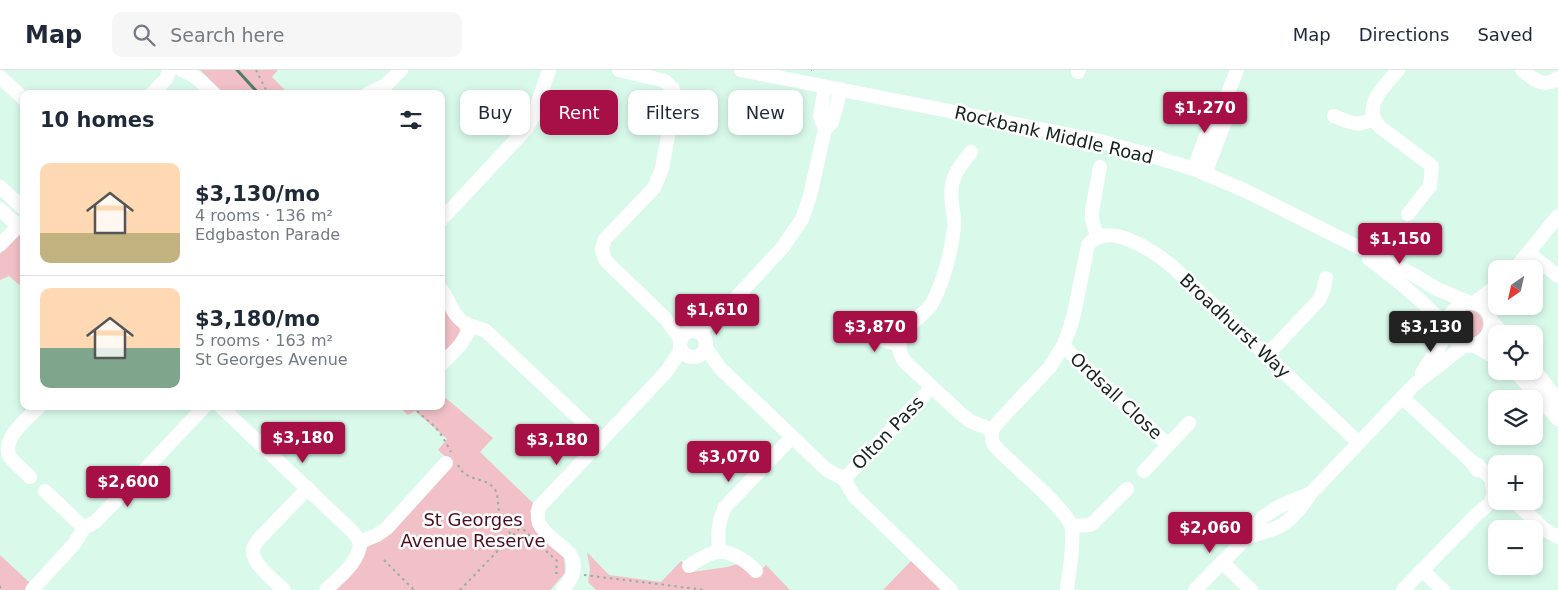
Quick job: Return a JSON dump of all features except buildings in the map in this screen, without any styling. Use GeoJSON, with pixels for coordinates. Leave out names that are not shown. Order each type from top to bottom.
{"type":"FeatureCollection","features":[{"type":"Feature","properties":{"kind":"street"},"geometry":{"type":"LineString","coordinates":[[156,90],[166,79],[170,70]]}},
{"type":"Feature","properties":{"kind":"street"},"geometry":{"type":"LineString","coordinates":[[182,70],[195,76],[210,90]]}},
{"type":"Feature","properties":{"kind":"street"},"geometry":{"type":"LineString","coordinates":[[376,90],[386,85],[401,70]]}},
{"type":"Feature","properties":{"kind":"street"},"geometry":{"type":"LineString","coordinates":[[445,216],[526,129],[533,117],[549,70]]}},
{"type":"Feature","properties":{"kind":"street"},"geometry":{"type":"LineString","coordinates":[[619,70],[665,82],[675,93],[662,169],[654,188],[606,239],[602,249],[605,260],[827,470],[844,479],[854,496],[951,589]]}},
{"type":"Feature","properties":{"kind":"street","name":"Rockbank Middle Road"},"geometry":{"type":"LineString","coordinates":[[740,70],[1096,140],[1138,152],[1199,172],[1244,190],[1414,275],[1435,288],[1471,303]]}},
{"type":"Feature","properties":{"kind":"street"},"geometry":{"type":"LineString","coordinates":[[1199,172],[1227,116],[1226,98],[1237,70]]}},
{"type":"Feature","properties":{"kind":"street"},"geometry":{"type":"LineString","coordinates":[[1398,70],[1373,102],[1371,110],[1374,119],[1380,127],[1432,166],[1430,186],[1408,214]]}},
{"type":"Feature","properties":{"kind":"street"},"geometry":{"type":"LineString","coordinates":[[1522,70],[1531,78],[1542,83],[1552,83],[1558,78]]}},
{"type":"Feature","properties":{"kind":"street"},"geometry":{"type":"LineString","coordinates":[[0,77],[20,95]]}},
{"type":"Feature","properties":{"kind":"street"},"geometry":{"type":"LineString","coordinates":[[825,87],[820,116],[825,129]]}},
{"type":"Feature","properties":{"kind":"street"},"geometry":{"type":"LineString","coordinates":[[562,590],[573,574],[573,559],[538,522],[539,507],[784,247],[802,219],[810,196],[825,129],[832,122],[841,90]]}},
{"type":"Feature","properties":{"kind":"street"},"geometry":{"type":"LineString","coordinates":[[1334,116],[1356,124],[1363,124],[1374,119]]}},
{"type":"Feature","properties":{"kind":"street"},"geometry":{"type":"LineString","coordinates":[[971,152],[957,168],[953,178],[951,189],[954,227],[944,272],[935,298],[899,340],[899,345],[900,354],[904,361],[932,387],[970,421],[992,430]]}},
{"type":"Feature","properties":{"kind":"street"},"geometry":{"type":"LineString","coordinates":[[1067,590],[1072,536],[1071,526],[1062,511],[994,446],[992,430],[1050,366],[1063,346],[1069,332],[1088,245],[1097,236],[1092,219],[1092,211],[1100,167]]}},
{"type":"Feature","properties":{"kind":"street"},"geometry":{"type":"LineString","coordinates":[[0,187],[20,205]]}},
{"type":"Feature","properties":{"kind":"street"},"geometry":{"type":"LineString","coordinates":[[0,209],[20,222]]}},
{"type":"Feature","properties":{"kind":"street"},"geometry":{"type":"LineString","coordinates":[[1522,260],[1558,216]]}},
{"type":"Feature","properties":{"kind":"street"},"geometry":{"type":"LineString","coordinates":[[0,245],[20,224]]}},
{"type":"Feature","properties":{"kind":"street","name":"Rockbank Middle Road"},"geometry":{"type":"LineString","coordinates":[[1326,231],[1398,281],[1425,304],[1448,330]]}},
{"type":"Feature","properties":{"kind":"street","name":"Broadhurst Way"},"geometry":{"type":"LineString","coordinates":[[1097,236],[1113,235],[1138,244],[1159,255],[1359,443]]}},
{"type":"Feature","properties":{"kind":"street"},"geometry":{"type":"LineString","coordinates":[[1528,253],[1558,276]]}},
{"type":"Feature","properties":{"kind":"street"},"geometry":{"type":"LineString","coordinates":[[1267,355],[1319,300],[1326,278]]}},
{"type":"Feature","properties":{"kind":"street"},"geometry":{"type":"LineString","coordinates":[[1471,303],[1488,291]]}},
{"type":"Feature","properties":{"kind":"street"},"geometry":{"type":"LineString","coordinates":[[445,297],[453,312],[460,320],[486,331],[602,440]]}},
{"type":"Feature","properties":{"kind":"street"},"geometry":{"type":"LineString","coordinates":[[1415,384],[1448,330],[1448,321],[1454,308],[1461,304],[1471,303],[1488,312]]}},
{"type":"Feature","properties":{"kind":"street"},"geometry":{"type":"LineString","coordinates":[[1195,590],[1270,511],[1312,492],[1415,384],[1469,345],[1479,344],[1487,337],[1490,332],[1492,315]]}},
{"type":"Feature","properties":{"kind":"street"},"geometry":{"type":"LineString","coordinates":[[445,361],[460,345],[472,326]]}},
{"type":"Feature","properties":{"kind":"street"},"geometry":{"type":"LineString","coordinates":[[867,330],[877,338],[899,345]]}},
{"type":"Feature","properties":{"kind":"street"},"geometry":{"type":"LineString","coordinates":[[1448,330],[1455,340],[1488,354]]}},
{"type":"Feature","properties":{"kind":"street","name":"Ordsall Close"},"geometry":{"type":"LineString","coordinates":[[1063,346],[1168,446]]}},
{"type":"Feature","properties":{"kind":"street"},"geometry":{"type":"LineString","coordinates":[[1523,380],[1558,419]]}},
{"type":"Feature","properties":{"kind":"street"},"geometry":{"type":"LineString","coordinates":[[1542,380],[1558,401]]}},
{"type":"Feature","properties":{"kind":"street","name":"Olton Pass"},"geometry":{"type":"LineString","coordinates":[[844,479],[932,387]]}},
{"type":"Feature","properties":{"kind":"street"},"geometry":{"type":"LineString","coordinates":[[1402,397],[1472,462],[1488,486]]}},
{"type":"Feature","properties":{"kind":"street"},"geometry":{"type":"LineString","coordinates":[[30,477],[4,451],[11,436],[36,410]]}},
{"type":"Feature","properties":{"kind":"street"},"geometry":{"type":"LineString","coordinates":[[32,590],[74,544],[84,528],[101,516],[201,410]]}},
{"type":"Feature","properties":{"kind":"street"},"geometry":{"type":"LineString","coordinates":[[224,410],[308,488],[353,532],[360,542],[360,549],[354,562],[326,590]]}},
{"type":"Feature","properties":{"kind":"street","name":"Ordsall Close"},"geometry":{"type":"LineString","coordinates":[[1144,471],[1189,423]]}},
{"type":"Feature","properties":{"kind":"street"},"geometry":{"type":"LineString","coordinates":[[719,552],[718,529],[725,507],[792,437]]}},
{"type":"Feature","properties":{"kind":"street"},"geometry":{"type":"LineString","coordinates":[[360,542],[377,536],[386,528],[446,463]]}},
{"type":"Feature","properties":{"kind":"street"},"geometry":{"type":"LineString","coordinates":[[284,590],[257,564],[253,550],[258,540],[308,488]]}},
{"type":"Feature","properties":{"kind":"street"},"geometry":{"type":"LineString","coordinates":[[1071,526],[1090,525],[1127,489]]}},
{"type":"Feature","properties":{"kind":"street"},"geometry":{"type":"LineString","coordinates":[[45,491],[84,528]]}},
{"type":"Feature","properties":{"kind":"street"},"geometry":{"type":"LineString","coordinates":[[1404,590],[1476,515],[1488,497]]}},
{"type":"Feature","properties":{"kind":"street"},"geometry":{"type":"LineString","coordinates":[[1523,510],[1544,530],[1558,537]]}},
{"type":"Feature","properties":{"kind":"street"},"geometry":{"type":"LineString","coordinates":[[689,566],[703,557],[719,552],[746,561],[756,571]]}},
{"type":"Feature","properties":{"kind":"street"},"geometry":{"type":"LineString","coordinates":[[1222,562],[1251,590]]}},
{"type":"Feature","properties":{"kind":"street"},"geometry":{"type":"LineString","coordinates":[[1422,570],[1443,590]]}},
{"type":"Feature","properties":{"kind":"path"},"geometry":{"type":"LineString","coordinates":[[256,70],[266,90]]}},
{"type":"Feature","properties":{"kind":"path"},"geometry":{"type":"LineString","coordinates":[[460,590],[512,536]]}},
{"type":"Feature","properties":{"kind":"path"},"geometry":{"type":"LineString","coordinates":[[384,560],[414,590]]}},
{"type":"Feature","properties":{"kind":"green space"},"geometry":{"type":"Polygon","coordinates":[[[200,70],[278,70],[272,77],[285,90],[221,90],[200,70]]]}},
{"type":"Feature","properties":{"kind":"green space"},"geometry":{"type":"Polygon","coordinates":[[[20,233],[20,286],[9,276],[0,280],[0,254],[20,233]]]}},
{"type":"Feature","properties":{"kind":"green space"},"geometry":{"type":"Polygon","coordinates":[[[445,307],[459,326],[460,334],[445,353],[445,307]]]}},
{"type":"Feature","properties":{"kind":"green space"},"geometry":{"type":"Polygon","coordinates":[[[1469,310],[1479,314],[1483,324],[1479,334],[1469,338],[1459,334],[1455,324],[1459,314],[1469,310]]]}},
{"type":"Feature","properties":{"kind":"green space","name":"St Georges Avenue Reserve"},"geometry":{"type":"Polygon","coordinates":[[[445,397],[493,438],[480,452],[534,504],[530,511],[535,528],[564,556],[565,573],[550,590],[333,590],[364,557],[368,545],[389,535],[453,464],[438,450],[447,439],[415,411],[408,415],[402,410],[445,410],[445,397]]]}},
{"type":"Feature","properties":{"kind":"green space"},"geometry":{"type":"Polygon","coordinates":[[[587,552],[609,575],[661,582],[681,561],[692,572],[741,563],[753,577],[766,565],[790,590],[596,590],[588,582],[590,569],[587,552]]]}},
{"type":"Feature","properties":{"kind":"green space"},"geometry":{"type":"Polygon","coordinates":[[[0,555],[30,583],[25,590],[0,590],[0,555]]]}},
{"type":"Feature","properties":{"kind":"green space"},"geometry":{"type":"Polygon","coordinates":[[[912,560],[941,590],[883,590],[912,560]]]}},
{"type":"Feature","properties":{"kind":"waterway"},"geometry":{"type":"LineString","coordinates":[[237,70],[255,90]]}}]}
